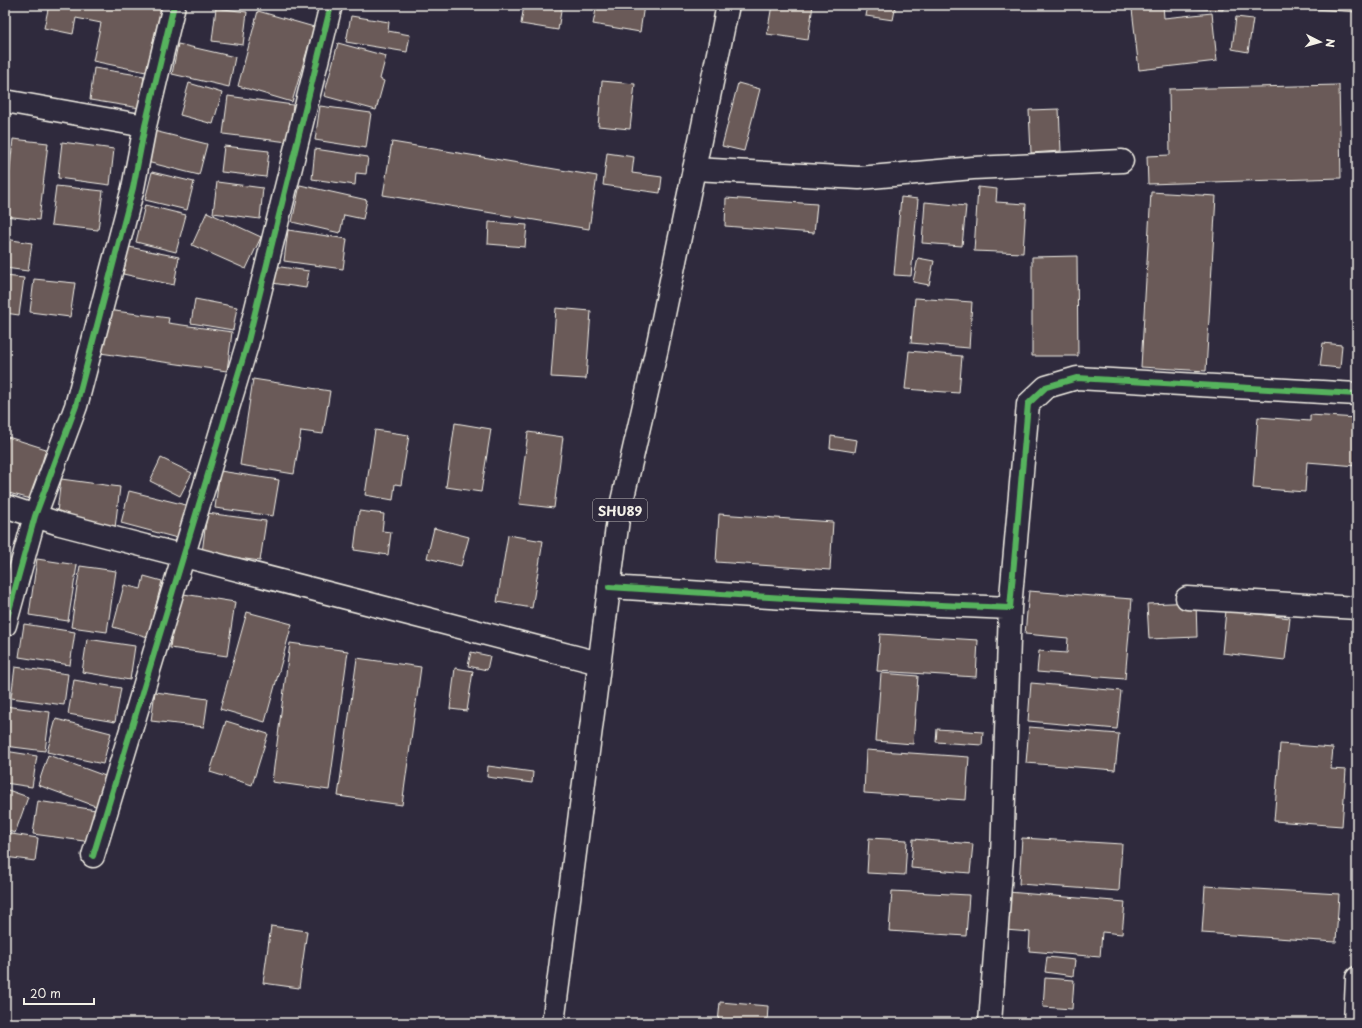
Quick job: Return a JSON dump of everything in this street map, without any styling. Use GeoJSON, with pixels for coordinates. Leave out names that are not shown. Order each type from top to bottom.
{"type":"FeatureCollection","features":[{"type":"Feature","properties":{"kind":"street"},"geometry":{"type":"LineString","coordinates":[[5,625],[35,516],[76,406],[133,188],[145,126],[174,5]]}},
{"type":"Feature","properties":{"kind":"street","name":"SHU89"},"geometry":{"type":"LineString","coordinates":[[553,1023],[618,519],[728,5]]}},
{"type":"Feature","properties":{"kind":"street"},"geometry":{"type":"LineString","coordinates":[[93,856],[185,556],[247,345],[327,6]]}},
{"type":"Feature","properties":{"kind":"street"},"geometry":{"type":"LineString","coordinates":[[5,101],[145,126]]}},
{"type":"Feature","properties":{"kind":"street"},"geometry":{"type":"LineString","coordinates":[[694,169],[859,178],[973,168],[1122,161]]}},
{"type":"Feature","properties":{"kind":"street"},"geometry":{"type":"LineString","coordinates":[[990,1023],[1002,857],[1010,608],[1028,404],[1046,387],[1076,378],[1357,394]]}},
{"type":"Feature","properties":{"kind":"street"},"geometry":{"type":"LineString","coordinates":[[5,506],[35,516],[185,556],[599,663]]}},
{"type":"Feature","properties":{"kind":"street"},"geometry":{"type":"LineString","coordinates":[[609,587],[802,599],[1010,608]]}},
{"type":"Feature","properties":{"kind":"street"},"geometry":{"type":"LineString","coordinates":[[1187,598],[1357,608]]}},
{"type":"Feature","properties":{"kind":"street"},"geometry":{"type":"LineString","coordinates":[[1355,1023],[1357,978]]}},
{"type":"Feature","properties":{"kind":"building"},"geometry":{"type":"Polygon","coordinates":[[[49,5],[162,5],[146,72],[93,61],[101,23],[76,18],[73,34],[44,28],[49,5]]]}},
{"type":"Feature","properties":{"kind":"building"},"geometry":{"type":"Polygon","coordinates":[[[524,5],[562,5],[558,30],[521,24],[524,5]]]}},
{"type":"Feature","properties":{"kind":"building"},"geometry":{"type":"Polygon","coordinates":[[[597,5],[644,5],[640,32],[593,24],[597,5]]]}},
{"type":"Feature","properties":{"kind":"building"},"geometry":{"type":"Polygon","coordinates":[[[772,5],[813,5],[808,40],[767,34],[772,5]]]}},
{"type":"Feature","properties":{"kind":"building"},"geometry":{"type":"Polygon","coordinates":[[[868,5],[896,5],[893,20],[866,16],[868,5]]]}},
{"type":"Feature","properties":{"kind":"building"},"geometry":{"type":"Polygon","coordinates":[[[1163,5],[1164,18],[1212,13],[1217,61],[1139,70],[1132,9],[1163,5]]]}},
{"type":"Feature","properties":{"kind":"building"},"geometry":{"type":"Polygon","coordinates":[[[1184,5],[1223,5],[1223,10],[1184,8],[1184,5]]]}},
{"type":"Feature","properties":{"kind":"building"},"geometry":{"type":"Polygon","coordinates":[[[1314,5],[1357,5],[1357,12],[1314,9],[1314,5]]]}},
{"type":"Feature","properties":{"kind":"building"},"geometry":{"type":"Polygon","coordinates":[[[216,8],[247,12],[243,45],[212,41],[216,8]]]}},
{"type":"Feature","properties":{"kind":"building"},"geometry":{"type":"Polygon","coordinates":[[[258,11],[314,27],[292,102],[238,86],[258,11]]]}},
{"type":"Feature","properties":{"kind":"building"},"geometry":{"type":"Polygon","coordinates":[[[351,16],[389,22],[388,31],[410,35],[407,52],[346,42],[351,16]]]}},
{"type":"Feature","properties":{"kind":"building"},"geometry":{"type":"Polygon","coordinates":[[[1236,17],[1253,19],[1248,52],[1232,49],[1236,17]]]}},
{"type":"Feature","properties":{"kind":"building"},"geometry":{"type":"Polygon","coordinates":[[[338,43],[386,56],[380,79],[384,81],[376,110],[324,96],[338,43]]]}},
{"type":"Feature","properties":{"kind":"building"},"geometry":{"type":"Polygon","coordinates":[[[178,44],[235,57],[229,87],[172,74],[178,44]]]}},
{"type":"Feature","properties":{"kind":"building"},"geometry":{"type":"Polygon","coordinates":[[[94,68],[144,76],[140,108],[90,100],[94,68]]]}},
{"type":"Feature","properties":{"kind":"building"},"geometry":{"type":"Polygon","coordinates":[[[602,81],[635,84],[630,129],[598,126],[602,81]]]}},
{"type":"Feature","properties":{"kind":"building"},"geometry":{"type":"Polygon","coordinates":[[[189,83],[222,93],[213,124],[180,115],[189,83]]]}},
{"type":"Feature","properties":{"kind":"building"},"geometry":{"type":"Polygon","coordinates":[[[738,83],[760,89],[744,151],[722,146],[738,83]]]}},
{"type":"Feature","properties":{"kind":"building"},"geometry":{"type":"Polygon","coordinates":[[[1339,85],[1341,178],[1148,184],[1147,156],[1170,155],[1169,89],[1339,85]]]}},
{"type":"Feature","properties":{"kind":"building"},"geometry":{"type":"Polygon","coordinates":[[[228,96],[293,105],[288,142],[223,134],[228,96]]]}},
{"type":"Feature","properties":{"kind":"building"},"geometry":{"type":"Polygon","coordinates":[[[320,106],[371,113],[366,148],[315,140],[320,106]]]}},
{"type":"Feature","properties":{"kind":"building"},"geometry":{"type":"Polygon","coordinates":[[[1059,109],[1061,151],[1031,153],[1029,110],[1059,109]]]}},
{"type":"Feature","properties":{"kind":"building"},"geometry":{"type":"Polygon","coordinates":[[[5,131],[8,131],[5,154],[5,131]]]}},
{"type":"Feature","properties":{"kind":"building"},"geometry":{"type":"Polygon","coordinates":[[[154,131],[207,144],[199,175],[147,162],[154,131]]]}},
{"type":"Feature","properties":{"kind":"building"},"geometry":{"type":"Polygon","coordinates":[[[13,139],[48,143],[39,220],[5,216],[13,139]]]}},
{"type":"Feature","properties":{"kind":"building"},"geometry":{"type":"Polygon","coordinates":[[[62,142],[114,149],[110,185],[58,178],[62,142]]]}},
{"type":"Feature","properties":{"kind":"building"},"geometry":{"type":"Polygon","coordinates":[[[392,142],[597,176],[589,229],[383,195],[392,142]]]}},
{"type":"Feature","properties":{"kind":"building"},"geometry":{"type":"Polygon","coordinates":[[[224,146],[269,151],[266,177],[221,172],[224,146]]]}},
{"type":"Feature","properties":{"kind":"building"},"geometry":{"type":"Polygon","coordinates":[[[315,149],[368,157],[366,174],[356,173],[355,185],[312,179],[315,149]]]}},
{"type":"Feature","properties":{"kind":"building"},"geometry":{"type":"Polygon","coordinates":[[[607,153],[634,157],[632,173],[662,177],[660,193],[603,185],[607,153]]]}},
{"type":"Feature","properties":{"kind":"building"},"geometry":{"type":"Polygon","coordinates":[[[152,172],[194,182],[187,210],[145,200],[152,172]]]}},
{"type":"Feature","properties":{"kind":"building"},"geometry":{"type":"Polygon","coordinates":[[[217,182],[263,188],[260,219],[213,213],[217,182]]]}},
{"type":"Feature","properties":{"kind":"building"},"geometry":{"type":"Polygon","coordinates":[[[300,185],[367,200],[363,219],[344,215],[340,233],[292,222],[300,185]]]}},
{"type":"Feature","properties":{"kind":"building"},"geometry":{"type":"Polygon","coordinates":[[[56,186],[103,191],[98,230],[51,225],[56,186]]]}},
{"type":"Feature","properties":{"kind":"building"},"geometry":{"type":"Polygon","coordinates":[[[978,187],[997,189],[996,202],[1026,204],[1023,253],[974,251],[978,187]]]}},
{"type":"Feature","properties":{"kind":"building"},"geometry":{"type":"Polygon","coordinates":[[[1151,192],[1216,196],[1206,371],[1141,367],[1151,192]]]}},
{"type":"Feature","properties":{"kind":"building"},"geometry":{"type":"Polygon","coordinates":[[[901,197],[918,199],[911,276],[894,275],[901,197]]]}},
{"type":"Feature","properties":{"kind":"building"},"geometry":{"type":"Polygon","coordinates":[[[726,198],[817,204],[814,233],[725,226],[726,198]]]}},
{"type":"Feature","properties":{"kind":"building"},"geometry":{"type":"Polygon","coordinates":[[[925,202],[966,206],[962,246],[922,243],[925,202]]]}},
{"type":"Feature","properties":{"kind":"building"},"geometry":{"type":"Polygon","coordinates":[[[145,205],[186,215],[176,252],[136,242],[145,205]]]}},
{"type":"Feature","properties":{"kind":"building"},"geometry":{"type":"Polygon","coordinates":[[[207,212],[261,237],[246,269],[192,245],[207,212]]]}},
{"type":"Feature","properties":{"kind":"building"},"geometry":{"type":"Polygon","coordinates":[[[489,222],[527,225],[525,247],[488,244],[489,222]]]}},
{"type":"Feature","properties":{"kind":"building"},"geometry":{"type":"Polygon","coordinates":[[[288,230],[347,239],[343,269],[284,261],[288,230]]]}},
{"type":"Feature","properties":{"kind":"building"},"geometry":{"type":"Polygon","coordinates":[[[5,239],[32,243],[28,271],[5,268],[5,239]]]}},
{"type":"Feature","properties":{"kind":"building"},"geometry":{"type":"Polygon","coordinates":[[[129,247],[179,257],[174,285],[123,274],[129,247]]]}},
{"type":"Feature","properties":{"kind":"building"},"geometry":{"type":"Polygon","coordinates":[[[1077,256],[1078,356],[1032,356],[1032,257],[1077,256]]]}},
{"type":"Feature","properties":{"kind":"building"},"geometry":{"type":"Polygon","coordinates":[[[918,258],[934,261],[929,285],[913,282],[918,258]]]}},
{"type":"Feature","properties":{"kind":"building"},"geometry":{"type":"Polygon","coordinates":[[[274,266],[309,271],[306,288],[272,283],[274,266]]]}},
{"type":"Feature","properties":{"kind":"building"},"geometry":{"type":"Polygon","coordinates":[[[5,276],[24,278],[19,315],[5,313],[5,276]]]}},
{"type":"Feature","properties":{"kind":"building"},"geometry":{"type":"Polygon","coordinates":[[[34,279],[75,283],[70,317],[30,312],[34,279]]]}},
{"type":"Feature","properties":{"kind":"building"},"geometry":{"type":"Polygon","coordinates":[[[915,298],[972,302],[969,348],[911,343],[915,298]]]}},
{"type":"Feature","properties":{"kind":"building"},"geometry":{"type":"Polygon","coordinates":[[[195,299],[237,307],[233,330],[191,323],[195,299]]]}},
{"type":"Feature","properties":{"kind":"building"},"geometry":{"type":"Polygon","coordinates":[[[556,308],[591,311],[586,379],[551,377],[556,308]]]}},
{"type":"Feature","properties":{"kind":"building"},"geometry":{"type":"Polygon","coordinates":[[[107,310],[169,318],[168,323],[232,332],[227,371],[100,353],[107,310]]]}},
{"type":"Feature","properties":{"kind":"building"},"geometry":{"type":"Polygon","coordinates":[[[1323,343],[1342,345],[1340,368],[1320,366],[1323,343]]]}},
{"type":"Feature","properties":{"kind":"building"},"geometry":{"type":"Polygon","coordinates":[[[909,351],[962,356],[959,393],[905,389],[909,351]]]}},
{"type":"Feature","properties":{"kind":"building"},"geometry":{"type":"Polygon","coordinates":[[[253,379],[330,391],[323,434],[301,431],[294,474],[240,465],[253,379]]]}},
{"type":"Feature","properties":{"kind":"building"},"geometry":{"type":"Polygon","coordinates":[[[1310,415],[1357,418],[1357,466],[1307,462],[1305,492],[1253,488],[1258,417],[1310,421],[1310,415]]]}},
{"type":"Feature","properties":{"kind":"building"},"geometry":{"type":"Polygon","coordinates":[[[455,423],[491,429],[481,492],[446,487],[455,423]]]}},
{"type":"Feature","properties":{"kind":"building"},"geometry":{"type":"Polygon","coordinates":[[[375,430],[409,435],[401,485],[395,484],[393,500],[365,495],[375,430]]]}},
{"type":"Feature","properties":{"kind":"building"},"geometry":{"type":"Polygon","coordinates":[[[528,432],[563,437],[554,508],[519,504],[528,432]]]}},
{"type":"Feature","properties":{"kind":"building"},"geometry":{"type":"Polygon","coordinates":[[[831,436],[857,440],[855,452],[830,448],[831,436]]]}},
{"type":"Feature","properties":{"kind":"building"},"geometry":{"type":"Polygon","coordinates":[[[8,437],[46,449],[31,499],[5,492],[5,448],[8,437]]]}},
{"type":"Feature","properties":{"kind":"building"},"geometry":{"type":"Polygon","coordinates":[[[161,458],[192,473],[180,496],[150,481],[161,458]]]}},
{"type":"Feature","properties":{"kind":"building"},"geometry":{"type":"Polygon","coordinates":[[[220,471],[279,480],[273,516],[215,508],[220,471]]]}},
{"type":"Feature","properties":{"kind":"building"},"geometry":{"type":"Polygon","coordinates":[[[61,479],[120,487],[115,528],[56,520],[61,479]]]}},
{"type":"Feature","properties":{"kind":"building"},"geometry":{"type":"Polygon","coordinates":[[[129,491],[190,506],[181,539],[121,523],[129,491]]]}},
{"type":"Feature","properties":{"kind":"building"},"geometry":{"type":"Polygon","coordinates":[[[359,511],[384,514],[382,531],[391,532],[388,555],[354,550],[359,511]]]}},
{"type":"Feature","properties":{"kind":"building"},"geometry":{"type":"Polygon","coordinates":[[[207,513],[266,521],[260,561],[202,553],[207,513]]]}},
{"type":"Feature","properties":{"kind":"building"},"geometry":{"type":"Polygon","coordinates":[[[719,514],[833,522],[830,570],[716,562],[719,514]]]}},
{"type":"Feature","properties":{"kind":"building"},"geometry":{"type":"Polygon","coordinates":[[[434,528],[469,537],[461,566],[427,558],[434,528]]]}},
{"type":"Feature","properties":{"kind":"building"},"geometry":{"type":"Polygon","coordinates":[[[508,535],[543,541],[532,608],[497,602],[508,535]]]}},
{"type":"Feature","properties":{"kind":"building"},"geometry":{"type":"Polygon","coordinates":[[[37,559],[77,565],[68,621],[29,615],[37,559]]]}},
{"type":"Feature","properties":{"kind":"building"},"geometry":{"type":"Polygon","coordinates":[[[80,566],[116,571],[107,632],[71,627],[80,566]]]}},
{"type":"Feature","properties":{"kind":"building"},"geometry":{"type":"Polygon","coordinates":[[[144,576],[162,581],[148,637],[113,627],[124,585],[141,589],[144,576]]]}},
{"type":"Feature","properties":{"kind":"building"},"geometry":{"type":"Polygon","coordinates":[[[1029,591],[1132,599],[1125,679],[1037,672],[1039,651],[1067,653],[1068,638],[1025,634],[1029,591]]]}},
{"type":"Feature","properties":{"kind":"building"},"geometry":{"type":"Polygon","coordinates":[[[177,593],[235,602],[227,656],[170,648],[177,593]]]}},
{"type":"Feature","properties":{"kind":"building"},"geometry":{"type":"Polygon","coordinates":[[[1196,602],[1197,637],[1149,639],[1147,604],[1196,602]]]}},
{"type":"Feature","properties":{"kind":"building"},"geometry":{"type":"Polygon","coordinates":[[[1226,610],[1290,618],[1285,660],[1222,653],[1226,610]]]}},
{"type":"Feature","properties":{"kind":"building"},"geometry":{"type":"Polygon","coordinates":[[[247,612],[292,624],[265,722],[220,709],[247,612]]]}},
{"type":"Feature","properties":{"kind":"building"},"geometry":{"type":"Polygon","coordinates":[[[24,624],[75,632],[70,665],[19,657],[24,624]]]}},
{"type":"Feature","properties":{"kind":"building"},"geometry":{"type":"Polygon","coordinates":[[[880,634],[978,640],[976,677],[877,671],[880,634]]]}},
{"type":"Feature","properties":{"kind":"building"},"geometry":{"type":"Polygon","coordinates":[[[87,639],[135,646],[130,680],[82,672],[87,639]]]}},
{"type":"Feature","properties":{"kind":"building"},"geometry":{"type":"Polygon","coordinates":[[[290,643],[348,651],[329,790],[272,782],[290,643]]]}},
{"type":"Feature","properties":{"kind":"building"},"geometry":{"type":"Polygon","coordinates":[[[471,652],[490,656],[487,670],[468,666],[471,652]]]}},
{"type":"Feature","properties":{"kind":"building"},"geometry":{"type":"Polygon","coordinates":[[[357,658],[421,667],[402,805],[338,796],[357,658]]]}},
{"type":"Feature","properties":{"kind":"building"},"geometry":{"type":"Polygon","coordinates":[[[15,667],[68,674],[64,705],[11,698],[15,667]]]}},
{"type":"Feature","properties":{"kind":"building"},"geometry":{"type":"Polygon","coordinates":[[[455,668],[473,671],[467,711],[450,709],[455,668]]]}},
{"type":"Feature","properties":{"kind":"building"},"geometry":{"type":"Polygon","coordinates":[[[881,673],[918,676],[913,744],[876,741],[881,673]]]}},
{"type":"Feature","properties":{"kind":"building"},"geometry":{"type":"Polygon","coordinates":[[[74,680],[121,688],[115,722],[68,714],[74,680]]]}},
{"type":"Feature","properties":{"kind":"building"},"geometry":{"type":"Polygon","coordinates":[[[1031,683],[1121,691],[1117,729],[1028,721],[1031,683]]]}},
{"type":"Feature","properties":{"kind":"building"},"geometry":{"type":"Polygon","coordinates":[[[155,692],[208,699],[204,727],[151,721],[155,692]]]}},
{"type":"Feature","properties":{"kind":"building"},"geometry":{"type":"Polygon","coordinates":[[[5,706],[50,712],[45,751],[5,746],[5,706]]]}},
{"type":"Feature","properties":{"kind":"building"},"geometry":{"type":"Polygon","coordinates":[[[56,719],[111,733],[103,764],[47,752],[56,719]]]}},
{"type":"Feature","properties":{"kind":"building"},"geometry":{"type":"Polygon","coordinates":[[[226,721],[268,734],[252,785],[210,772],[226,721]]]}},
{"type":"Feature","properties":{"kind":"building"},"geometry":{"type":"Polygon","coordinates":[[[1029,727],[1119,734],[1115,770],[1026,763],[1029,727]]]}},
{"type":"Feature","properties":{"kind":"building"},"geometry":{"type":"Polygon","coordinates":[[[937,729],[983,732],[982,745],[936,742],[937,729]]]}},
{"type":"Feature","properties":{"kind":"building"},"geometry":{"type":"Polygon","coordinates":[[[1280,744],[1333,748],[1331,769],[1346,770],[1342,826],[1274,821],[1280,744]]]}},
{"type":"Feature","properties":{"kind":"building"},"geometry":{"type":"Polygon","coordinates":[[[866,750],[969,757],[966,800],[864,793],[866,750]]]}},
{"type":"Feature","properties":{"kind":"building"},"geometry":{"type":"Polygon","coordinates":[[[5,751],[37,756],[32,787],[5,783],[5,751]]]}},
{"type":"Feature","properties":{"kind":"building"},"geometry":{"type":"Polygon","coordinates":[[[48,755],[108,777],[98,807],[38,785],[48,755]]]}},
{"type":"Feature","properties":{"kind":"building"},"geometry":{"type":"Polygon","coordinates":[[[488,766],[533,772],[532,783],[487,777],[488,766]]]}},
{"type":"Feature","properties":{"kind":"building"},"geometry":{"type":"Polygon","coordinates":[[[5,789],[28,797],[15,833],[5,830],[5,789]]]}},
{"type":"Feature","properties":{"kind":"building"},"geometry":{"type":"Polygon","coordinates":[[[38,801],[96,810],[91,842],[33,834],[38,801]]]}},
{"type":"Feature","properties":{"kind":"building"},"geometry":{"type":"Polygon","coordinates":[[[5,833],[38,838],[35,861],[5,857],[5,833]]]}},
{"type":"Feature","properties":{"kind":"building"},"geometry":{"type":"Polygon","coordinates":[[[869,838],[907,840],[905,875],[867,873],[869,838]]]}},
{"type":"Feature","properties":{"kind":"building"},"geometry":{"type":"Polygon","coordinates":[[[1022,838],[1122,844],[1119,891],[1019,884],[1022,838]]]}},
{"type":"Feature","properties":{"kind":"building"},"geometry":{"type":"Polygon","coordinates":[[[913,839],[973,844],[970,873],[911,868],[913,839]]]}},
{"type":"Feature","properties":{"kind":"building"},"geometry":{"type":"Polygon","coordinates":[[[1205,886],[1339,894],[1336,942],[1202,933],[1205,886]]]}},
{"type":"Feature","properties":{"kind":"building"},"geometry":{"type":"Polygon","coordinates":[[[892,891],[969,895],[966,936],[889,931],[892,891]]]}},
{"type":"Feature","properties":{"kind":"building"},"geometry":{"type":"Polygon","coordinates":[[[1008,892],[1125,902],[1122,934],[1102,932],[1100,957],[1029,951],[1030,932],[1005,930],[1008,892]]]}},
{"type":"Feature","properties":{"kind":"building"},"geometry":{"type":"Polygon","coordinates":[[[271,926],[307,931],[299,988],[263,983],[271,926]]]}},
{"type":"Feature","properties":{"kind":"building"},"geometry":{"type":"Polygon","coordinates":[[[1047,957],[1075,960],[1073,976],[1045,972],[1047,957]]]}},
{"type":"Feature","properties":{"kind":"building"},"geometry":{"type":"Polygon","coordinates":[[[1045,978],[1074,980],[1072,1009],[1043,1007],[1045,978]]]}},
{"type":"Feature","properties":{"kind":"building"},"geometry":{"type":"Polygon","coordinates":[[[720,1002],[768,1006],[767,1023],[718,1023],[720,1002]]]}},
{"type":"Feature","properties":{"kind":"cycle path"},"geometry":{"type":"LineString","coordinates":[[5,625],[35,516],[76,406],[133,188],[145,126],[174,5]]}},
{"type":"Feature","properties":{"kind":"cycle path"},"geometry":{"type":"LineString","coordinates":[[93,856],[247,345],[331,5]]}},
{"type":"Feature","properties":{"kind":"cycle path"},"geometry":{"type":"LineString","coordinates":[[609,587],[802,599],[1010,608],[1028,404],[1046,387],[1077,378],[1357,394]]}}]}
